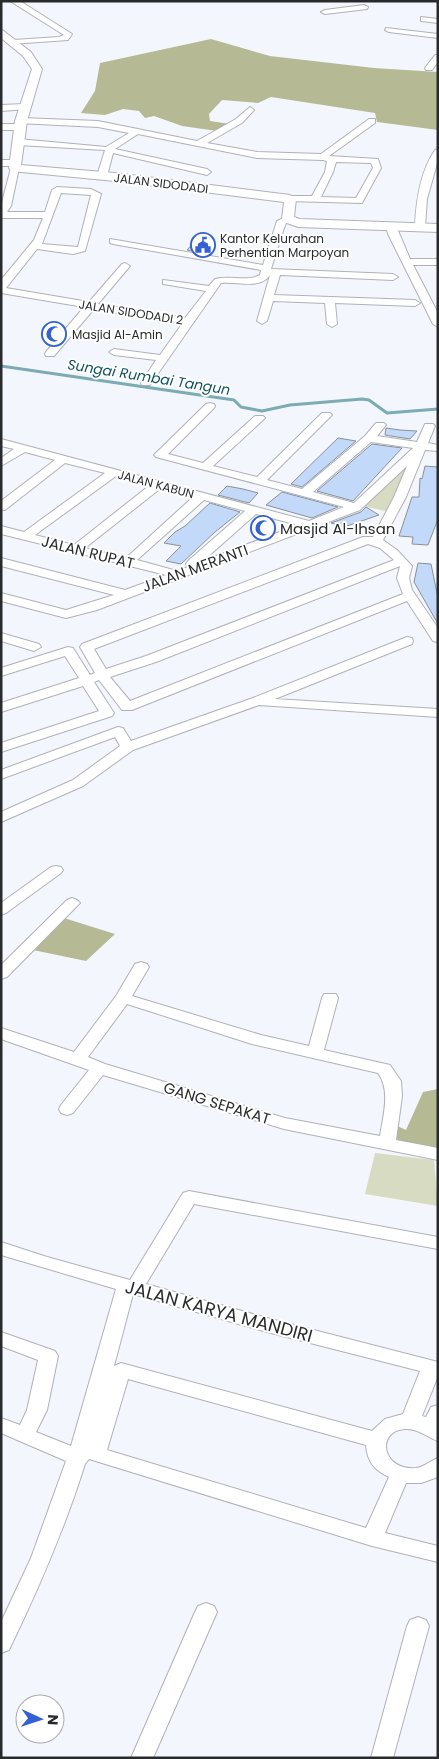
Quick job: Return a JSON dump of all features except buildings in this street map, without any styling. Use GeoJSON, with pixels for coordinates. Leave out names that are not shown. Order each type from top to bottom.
{"type":"FeatureCollection","features":[{"type":"Feature","properties":{"kind":"street"},"geometry":{"type":"LineString","coordinates":[[14,1],[68,34],[65,38],[59,39],[14,42]]}},
{"type":"Feature","properties":{"kind":"street"},"geometry":{"type":"LineString","coordinates":[[325,12],[364,7]]}},
{"type":"Feature","properties":{"kind":"street"},"geometry":{"type":"LineString","coordinates":[[335,18],[373,10]]}},
{"type":"Feature","properties":{"kind":"street"},"geometry":{"type":"LineString","coordinates":[[424,19],[438,20]]}},
{"type":"Feature","properties":{"kind":"street"},"geometry":{"type":"LineString","coordinates":[[389,30],[438,36]]}},
{"type":"Feature","properties":{"kind":"street"},"geometry":{"type":"LineString","coordinates":[[1,32],[33,61],[37,69],[20,124],[15,166],[1,215],[49,216]]}},
{"type":"Feature","properties":{"kind":"street"},"geometry":{"type":"LineString","coordinates":[[429,68],[438,57]]}},
{"type":"Feature","properties":{"kind":"street"},"geometry":{"type":"LineString","coordinates":[[1,108],[25,107]]}},
{"type":"Feature","properties":{"kind":"street"},"geometry":{"type":"LineString","coordinates":[[198,144],[239,121],[250,110]]}},
{"type":"Feature","properties":{"kind":"street"},"geometry":{"type":"LineString","coordinates":[[315,199],[329,172],[328,158],[335,146],[372,121]]}},
{"type":"Feature","properties":{"kind":"street"},"geometry":{"type":"LineString","coordinates":[[1,127],[20,124],[98,124],[257,155],[375,161],[377,168],[359,201],[290,200],[288,219]]}},
{"type":"Feature","properties":{"kind":"street"},"geometry":{"type":"LineString","coordinates":[[102,176],[106,149],[137,131]]}},
{"type":"Feature","properties":{"kind":"street"},"geometry":{"type":"LineString","coordinates":[[18,142],[106,149],[207,172]]}},
{"type":"Feature","properties":{"kind":"street"},"geometry":{"type":"LineString","coordinates":[[420,227],[422,203],[433,162],[438,152]]}},
{"type":"Feature","properties":{"kind":"street"},"geometry":{"type":"LineString","coordinates":[[1,163],[15,166]]}},
{"type":"Feature","properties":{"kind":"street","name":"JALAN SIDODADI"},"geometry":{"type":"LineString","coordinates":[[15,166],[290,200]]}},
{"type":"Feature","properties":{"kind":"street"},"geometry":{"type":"LineString","coordinates":[[1,289],[36,246],[49,216],[57,190],[96,194],[82,249],[73,251],[36,246]]}},
{"type":"Feature","properties":{"kind":"street"},"geometry":{"type":"LineString","coordinates":[[262,321],[269,298],[269,271],[278,230],[282,222],[288,219],[298,223],[438,228]]}},
{"type":"Feature","properties":{"kind":"street"},"geometry":{"type":"LineString","coordinates":[[391,226],[393,234],[438,324]]}},
{"type":"Feature","properties":{"kind":"street"},"geometry":{"type":"LineString","coordinates":[[113,241],[269,271],[393,277]]}},
{"type":"Feature","properties":{"kind":"street"},"geometry":{"type":"LineString","coordinates":[[408,262],[438,262]]}},
{"type":"Feature","properties":{"kind":"street"},"geometry":{"type":"LineString","coordinates":[[50,354],[125,266]]}},
{"type":"Feature","properties":{"kind":"street"},"geometry":{"type":"LineString","coordinates":[[167,282],[211,289],[218,281],[222,280],[256,281],[265,276],[269,271]]}},
{"type":"Feature","properties":{"kind":"street","name":"JALAN SIDODADI 2"},"geometry":{"type":"LineString","coordinates":[[1,289],[188,322],[211,289]]}},
{"type":"Feature","properties":{"kind":"street"},"geometry":{"type":"LineString","coordinates":[[269,298],[415,303]]}},
{"type":"Feature","properties":{"kind":"street"},"geometry":{"type":"LineString","coordinates":[[330,300],[332,324]]}},
{"type":"Feature","properties":{"kind":"street"},"geometry":{"type":"LineString","coordinates":[[146,383],[188,322]]}},
{"type":"Feature","properties":{"kind":"street"},"geometry":{"type":"LineString","coordinates":[[114,352],[163,358]]}},
{"type":"Feature","properties":{"kind":"street"},"geometry":{"type":"LineString","coordinates":[[210,406],[160,455],[356,507]]}},
{"type":"Feature","properties":{"kind":"street"},"geometry":{"type":"LineString","coordinates":[[259,481],[326,416]]}},
{"type":"Feature","properties":{"kind":"street"},"geometry":{"type":"LineString","coordinates":[[204,468],[259,418]]}},
{"type":"Feature","properties":{"kind":"street"},"geometry":{"type":"LineString","coordinates":[[304,493],[368,438],[380,425]]}},
{"type":"Feature","properties":{"kind":"street"},"geometry":{"type":"LineString","coordinates":[[378,541],[400,497],[429,426]]}},
{"type":"Feature","properties":{"kind":"street"},"geometry":{"type":"LineString","coordinates":[[368,438],[438,448]]}},
{"type":"Feature","properties":{"kind":"street","name":"JALAN KABUN"},"geometry":{"type":"LineString","coordinates":[[1,442],[311,525]]}},
{"type":"Feature","properties":{"kind":"street","name":"JALAN MERANTI"},"geometry":{"type":"LineString","coordinates":[[1,597],[69,614],[125,594],[356,507],[422,446]]}},
{"type":"Feature","properties":{"kind":"street"},"geometry":{"type":"LineString","coordinates":[[1,463],[23,448]]}},
{"type":"Feature","properties":{"kind":"street"},"geometry":{"type":"LineString","coordinates":[[1,507],[63,459]]}},
{"type":"Feature","properties":{"kind":"street"},"geometry":{"type":"LineString","coordinates":[[25,537],[114,472]]}},
{"type":"Feature","properties":{"kind":"street"},"geometry":{"type":"LineString","coordinates":[[76,549],[160,484]]}},
{"type":"Feature","properties":{"kind":"street"},"geometry":{"type":"LineString","coordinates":[[128,562],[201,496]]}},
{"type":"Feature","properties":{"kind":"street"},"geometry":{"type":"LineString","coordinates":[[180,572],[253,510]]}},
{"type":"Feature","properties":{"kind":"street","name":"JALAN RUPAT"},"geometry":{"type":"LineString","coordinates":[[1,530],[128,562],[180,572]]}},
{"type":"Feature","properties":{"kind":"street"},"geometry":{"type":"LineString","coordinates":[[1,748],[107,713],[95,679],[87,647],[358,542],[367,540],[378,541],[391,549],[402,561],[406,566],[403,578],[410,596],[438,638]]}},
{"type":"Feature","properties":{"kind":"street"},"geometry":{"type":"LineString","coordinates":[[1,708],[95,679],[151,659],[402,561]]}},
{"type":"Feature","properties":{"kind":"street"},"geometry":{"type":"LineString","coordinates":[[1,562],[125,594]]}},
{"type":"Feature","properties":{"kind":"street"},"geometry":{"type":"LineString","coordinates":[[1,672],[68,651],[95,679],[128,707],[410,596]]}},
{"type":"Feature","properties":{"kind":"street"},"geometry":{"type":"LineString","coordinates":[[1,637],[34,647]]}},
{"type":"Feature","properties":{"kind":"street"},"geometry":{"type":"LineString","coordinates":[[1,818],[78,783],[128,747],[258,701],[408,641]]}},
{"type":"Feature","properties":{"kind":"street"},"geometry":{"type":"LineString","coordinates":[[258,701],[438,713]]}},
{"type":"Feature","properties":{"kind":"street"},"geometry":{"type":"LineString","coordinates":[[1,775],[118,731],[128,747]]}},
{"type":"Feature","properties":{"kind":"street"},"geometry":{"type":"LineString","coordinates":[[1,910],[56,870]]}},
{"type":"Feature","properties":{"kind":"street"},"geometry":{"type":"LineString","coordinates":[[1,974],[72,903]]}},
{"type":"Feature","properties":{"kind":"street"},"geometry":{"type":"LineString","coordinates":[[78,1059],[123,998],[141,967]]}},
{"type":"Feature","properties":{"kind":"street"},"geometry":{"type":"LineString","coordinates":[[123,998],[258,1040],[384,1069],[393,1081],[394,1096],[387,1145]]}},
{"type":"Feature","properties":{"kind":"street"},"geometry":{"type":"LineString","coordinates":[[315,1053],[330,998]]}},
{"type":"Feature","properties":{"kind":"street","name":"GANG SEPAKAT"},"geometry":{"type":"LineString","coordinates":[[4,1039],[78,1059],[100,1068],[284,1123],[438,1154]]}},
{"type":"Feature","properties":{"kind":"street"},"geometry":{"type":"LineString","coordinates":[[67,1108],[100,1068]]}},
{"type":"Feature","properties":{"kind":"street"},"geometry":{"type":"LineString","coordinates":[[1,1644],[24,1601],[79,1458],[130,1286],[189,1197],[438,1243]]}},
{"type":"Feature","properties":{"kind":"street","name":"JALAN KARYA MANDIRI"},"geometry":{"type":"LineString","coordinates":[[1,1248],[42,1262],[267,1325],[434,1368]]}},
{"type":"Feature","properties":{"kind":"street"},"geometry":{"type":"LineString","coordinates":[[1,1339],[48,1356],[37,1410],[24,1435]]}},
{"type":"Feature","properties":{"kind":"street"},"geometry":{"type":"LineString","coordinates":[[410,1420],[434,1368]]}},
{"type":"Feature","properties":{"kind":"street"},"geometry":{"type":"LineString","coordinates":[[376,1440],[122,1370],[96,1454],[372,1538],[438,1554]]}},
{"type":"Feature","properties":{"kind":"street"},"geometry":{"type":"LineString","coordinates":[[436,1424],[410,1420],[388,1425],[380,1432],[374,1449],[384,1466],[400,1474],[416,1476],[428,1473],[438,1466]]}},
{"type":"Feature","properties":{"kind":"street"},"geometry":{"type":"LineString","coordinates":[[1,1425],[79,1458]]}},
{"type":"Feature","properties":{"kind":"street"},"geometry":{"type":"LineString","coordinates":[[372,1538],[400,1474]]}},
{"type":"Feature","properties":{"kind":"street"},"geometry":{"type":"LineString","coordinates":[[142,1758],[206,1612]]}},
{"type":"Feature","properties":{"kind":"street"},"geometry":{"type":"LineString","coordinates":[[382,1758],[418,1626]]}},
{"type":"Feature","properties":{"kind":"green space"},"geometry":{"type":"Polygon","coordinates":[[[211,39],[270,56],[374,68],[438,72],[438,130],[377,122],[375,113],[271,97],[258,103],[222,100],[209,114],[210,121],[230,124],[217,131],[182,126],[154,116],[145,118],[139,111],[123,109],[105,115],[81,113],[95,91],[100,63],[211,39]]]}},
{"type":"Feature","properties":{"kind":"green space"},"geometry":{"type":"Polygon","coordinates":[[[416,455],[389,512],[363,506],[416,455]]]}},
{"type":"Feature","properties":{"kind":"green space"},"geometry":{"type":"Polygon","coordinates":[[[64,918],[115,934],[86,961],[33,950],[64,918]]]}},
{"type":"Feature","properties":{"kind":"green space"},"geometry":{"type":"Polygon","coordinates":[[[438,1089],[438,1151],[398,1142],[393,1124],[406,1130],[423,1092],[438,1089]]]}},
{"type":"Feature","properties":{"kind":"green space"},"geometry":{"type":"Polygon","coordinates":[[[375,1153],[434,1160],[438,1206],[365,1194],[375,1153]]]}},
{"type":"Feature","properties":{"kind":"waterway","name":"Sungai Rumbai Tangun"},"geometry":{"type":"LineString","coordinates":[[1,366],[234,400],[241,407],[262,411],[290,405],[362,399],[369,400],[387,413],[438,409]]}},
{"type":"Feature","properties":{"kind":"place","name":"Kantor Kelurahan Perhentian Marpoyan"},"geometry":{"type":"Point","coordinates":[203,245]}},
{"type":"Feature","properties":{"kind":"place","name":"Masjid Al-Amin"},"geometry":{"type":"Point","coordinates":[54,334]}},
{"type":"Feature","properties":{"kind":"place","name":"Masjid Al-Ihsan"},"geometry":{"type":"Point","coordinates":[263,528]}}]}
